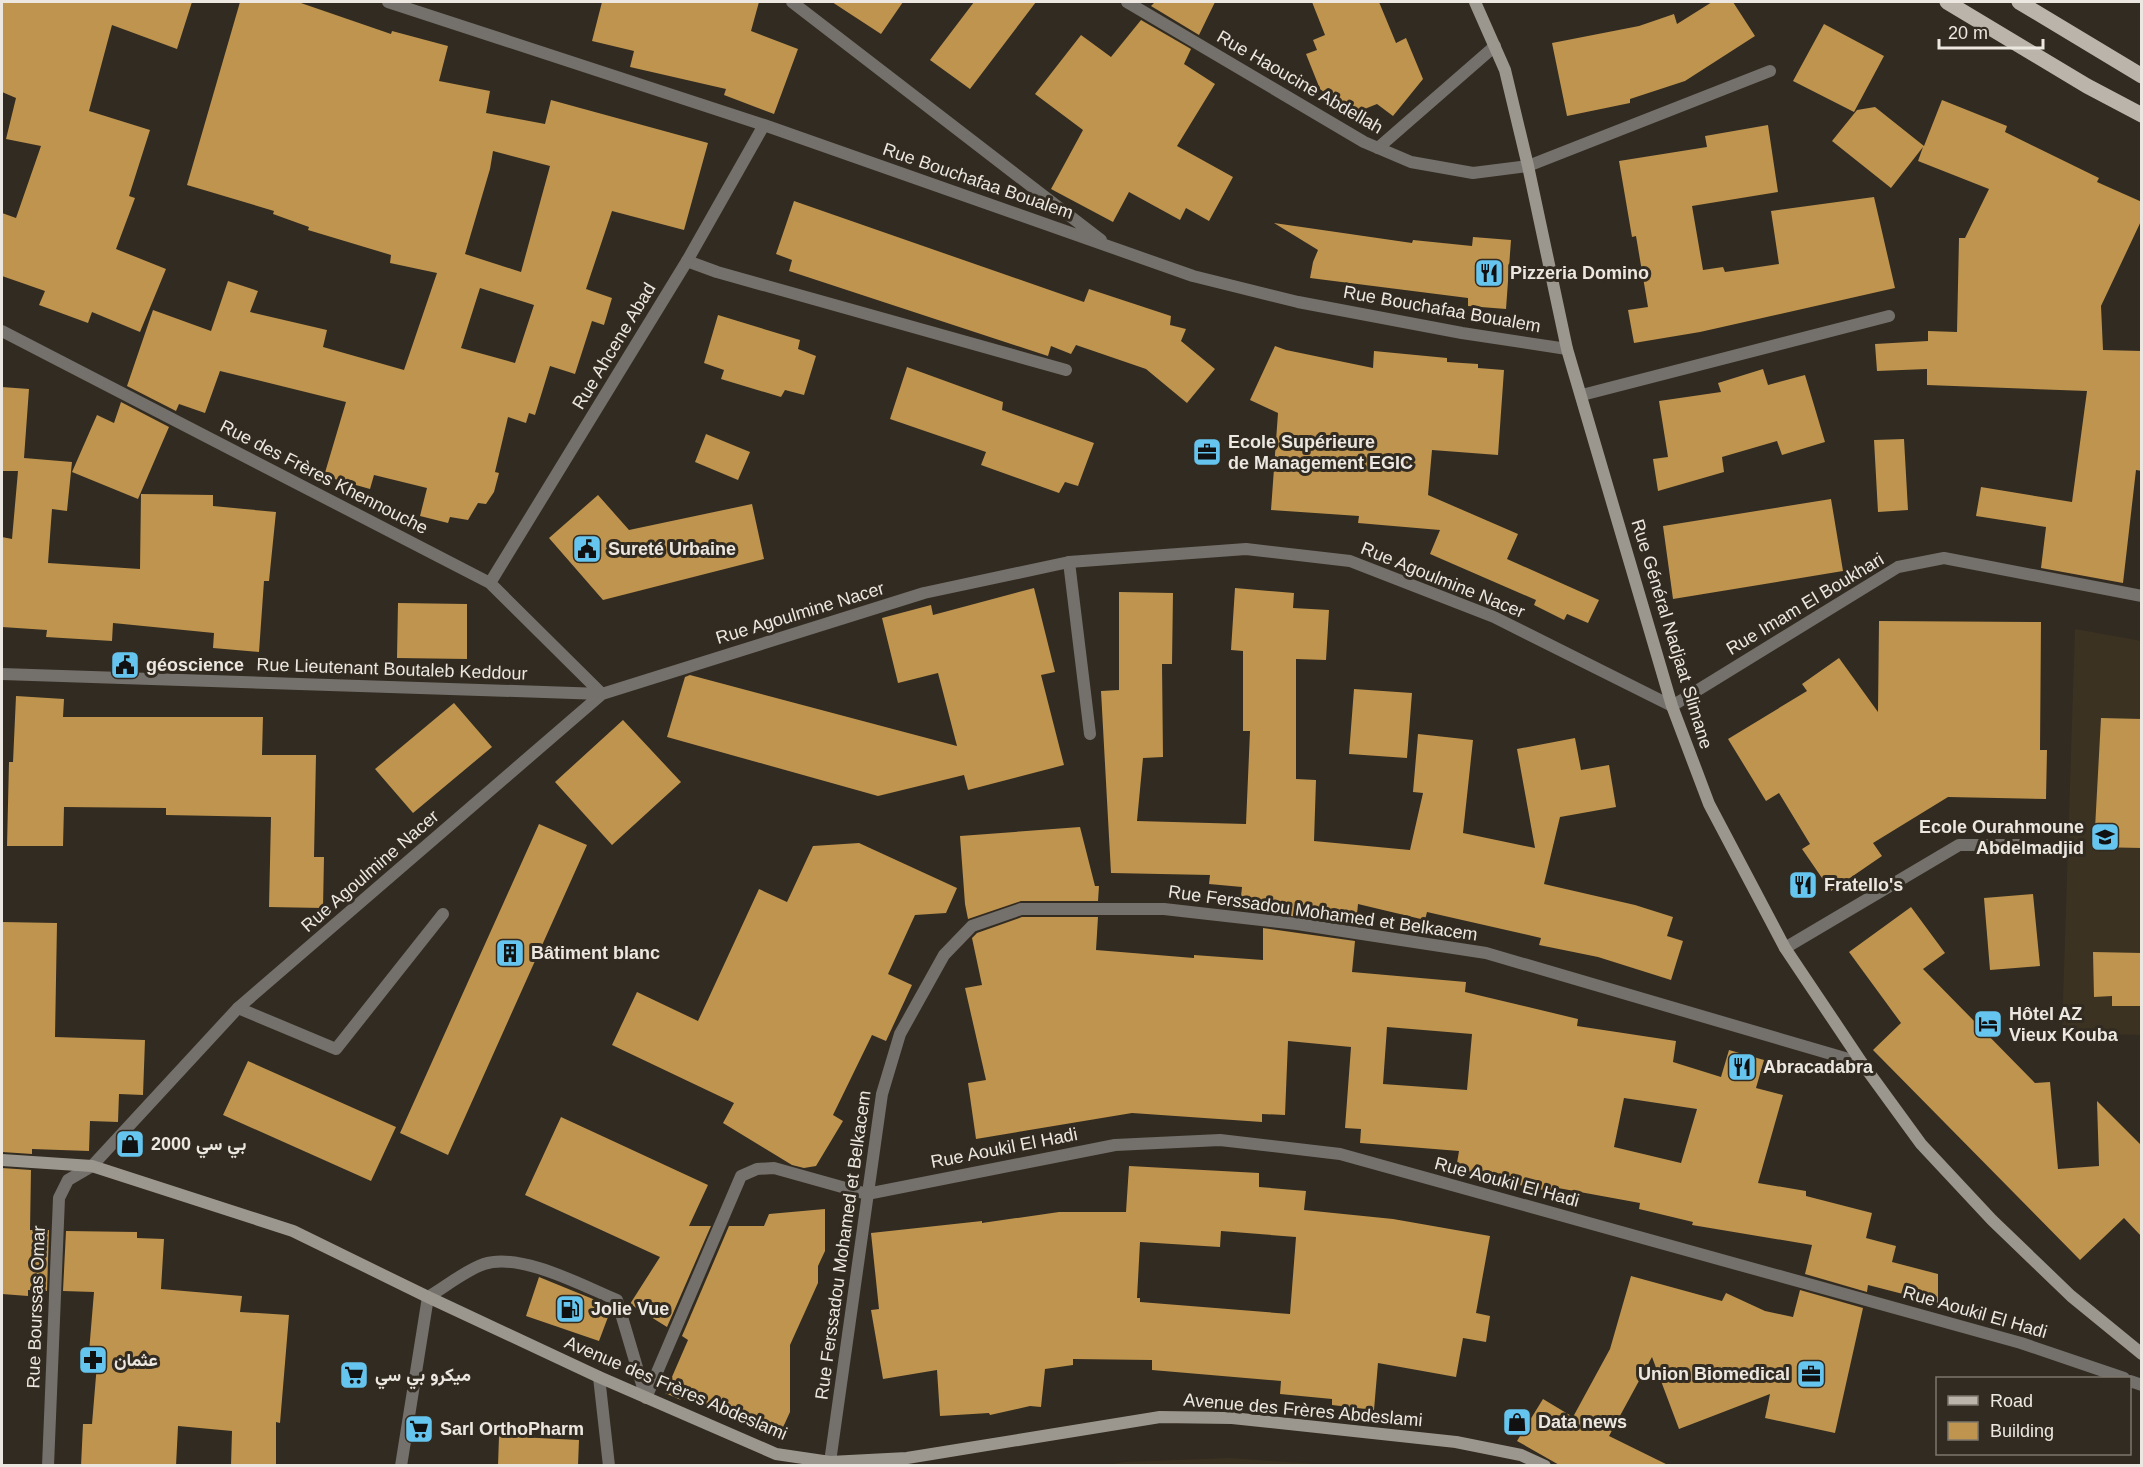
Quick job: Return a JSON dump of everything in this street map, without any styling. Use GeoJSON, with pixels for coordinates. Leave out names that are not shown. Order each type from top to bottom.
{"type":"FeatureCollection","features":[{"type":"Feature","properties":{"kind":"main road","name":"Rue Général Nadjaat Slimane"},"geometry":{"type":"LineString","coordinates":[[1475,2],[1505,70],[1567,349],[1672,706],[1709,804],[1785,948],[1862,1064],[1921,1144],[1992,1220],[2071,1296],[2142,1354]]}},
{"type":"Feature","properties":{"kind":"main road"},"geometry":{"type":"LineString","coordinates":[[1947,2],[2086,86],[2142,116]]}},
{"type":"Feature","properties":{"kind":"main road"},"geometry":{"type":"LineString","coordinates":[[2019,2],[2142,76]]}},
{"type":"Feature","properties":{"kind":"main road","name":"Avenue des Frères Abdeslami"},"geometry":{"type":"LineString","coordinates":[[2,1160],[92,1166],[293,1231],[599,1377],[776,1454],[830,1462],[906,1458],[1160,1417],[1232,1418],[1456,1442],[1521,1455],[1545,1466]]}},
{"type":"Feature","properties":{"kind":"street","name":"Rue Bouchafaa Boualem"},"geometry":{"type":"LineString","coordinates":[[388,2],[764,125],[1193,276],[1298,302],[1462,333],[1567,349]]}},
{"type":"Feature","properties":{"kind":"street"},"geometry":{"type":"LineString","coordinates":[[792,2],[1109,246]]}},
{"type":"Feature","properties":{"kind":"street","name":"Rue Haoucine Abdellah"},"geometry":{"type":"LineString","coordinates":[[1127,2],[1364,142],[1411,162],[1473,173],[1528,166],[1770,71]]}},
{"type":"Feature","properties":{"kind":"street"},"geometry":{"type":"LineString","coordinates":[[1378,148],[1495,46]]}},
{"type":"Feature","properties":{"kind":"street","name":"Rue Ahcene Abad"},"geometry":{"type":"LineString","coordinates":[[490,583],[687,261],[764,125]]}},
{"type":"Feature","properties":{"kind":"street"},"geometry":{"type":"LineString","coordinates":[[687,261],[717,272],[1066,370]]}},
{"type":"Feature","properties":{"kind":"street"},"geometry":{"type":"LineString","coordinates":[[1582,395],[1889,316]]}},
{"type":"Feature","properties":{"kind":"street","name":"Rue des Frères Khennouche"},"geometry":{"type":"LineString","coordinates":[[2,331],[490,583],[602,694]]}},
{"type":"Feature","properties":{"kind":"street","name":"Rue Agoulmine Nacer"},"geometry":{"type":"LineString","coordinates":[[92,1166],[238,1008],[602,694],[924,593],[1069,562],[1246,549],[1350,561],[1494,617],[1672,706]]}},
{"type":"Feature","properties":{"kind":"street","name":"Rue Imam El Boukhari"},"geometry":{"type":"LineString","coordinates":[[1672,706],[1898,567],[1944,558],[2142,596]]}},
{"type":"Feature","properties":{"kind":"street"},"geometry":{"type":"LineString","coordinates":[[1069,562],[1090,734]]}},
{"type":"Feature","properties":{"kind":"street","name":"Rue Lieutenant Boutaleb Keddour"},"geometry":{"type":"LineString","coordinates":[[2,674],[602,694]]}},
{"type":"Feature","properties":{"kind":"street"},"geometry":{"type":"LineString","coordinates":[[1785,948],[1959,845],[2020,845]]}},
{"type":"Feature","properties":{"kind":"street","name":"Rue Ferssadou Mohamed et Belkacem"},"geometry":{"type":"LineString","coordinates":[[830,1462],[882,1094],[900,1034],[945,956],[972,926],[1021,909],[1164,909],[1297,924],[1486,953],[1862,1064]]}},
{"type":"Feature","properties":{"kind":"street"},"geometry":{"type":"LineString","coordinates":[[238,1008],[336,1049],[443,914]]}},
{"type":"Feature","properties":{"kind":"street","name":"Rue Aoukil El Hadi"},"geometry":{"type":"LineString","coordinates":[[867,1194],[1115,1145],[1220,1140],[1340,1154],[2021,1343],[2121,1377]]}},
{"type":"Feature","properties":{"kind":"street","name":"Rue Bourssas Omar"},"geometry":{"type":"LineString","coordinates":[[48,1466],[59,1198],[68,1180],[92,1166]]}},
{"type":"Feature","properties":{"kind":"street"},"geometry":{"type":"LineString","coordinates":[[646,1398],[741,1176],[757,1169],[774,1168],[867,1194]]}},
{"type":"Feature","properties":{"kind":"street"},"geometry":{"type":"LineString","coordinates":[[401,1466],[428,1297],[483,1264],[502,1260],[543,1269],[617,1300],[646,1398]]}},
{"type":"Feature","properties":{"kind":"street"},"geometry":{"type":"LineString","coordinates":[[599,1377],[609,1466]]}},
{"type":"Feature","properties":{"kind":"shaded area","name":"Ecole Ourahmoune Abdelmadjid"},"geometry":{"type":"Polygon","coordinates":[[[2075,629],[2141,641],[2142,1035],[2062,1033],[2075,629]]]}},
{"type":"Feature","properties":{"kind":"shaded area"},"geometry":{"type":"Polygon","coordinates":[[[1229,1458],[1330,1465],[1106,1465],[1124,1462],[1229,1458]]]}},
{"type":"Feature","properties":{"kind":"building"},"geometry":{"type":"Polygon","coordinates":[[[2,2],[192,2],[177,49],[112,25],[89,111],[150,130],[129,196],[135,198],[116,249],[166,269],[140,332],[92,312],[88,323],[39,305],[45,291],[2,276],[2,213],[16,218],[41,146],[6,139],[16,98],[2,92],[2,2]]]}},
{"type":"Feature","properties":{"kind":"building"},"geometry":{"type":"Polygon","coordinates":[[[240,2],[298,2],[391,34],[392,31],[448,46],[439,81],[490,91],[486,113],[545,124],[551,100],[708,143],[684,230],[612,211],[586,289],[612,298],[604,325],[592,321],[575,374],[550,366],[535,415],[529,413],[526,423],[508,417],[495,472],[499,473],[494,492],[486,504],[478,503],[468,520],[450,517],[448,523],[420,516],[427,488],[374,475],[370,489],[324,476],[346,402],[220,371],[205,413],[179,404],[176,411],[127,386],[153,310],[211,331],[228,281],[258,291],[250,312],[327,330],[323,347],[404,370],[437,273],[390,263],[391,255],[308,230],[309,227],[273,214],[274,211],[187,185],[240,2]],[[493,151],[490,169],[465,254],[521,272],[550,166],[493,151]],[[480,288],[461,348],[515,363],[534,305],[480,288]]]}},
{"type":"Feature","properties":{"kind":"building"},"geometry":{"type":"Polygon","coordinates":[[[602,2],[759,2],[751,31],[798,49],[774,114],[724,95],[726,89],[630,67],[634,51],[592,41],[602,2]]]}},
{"type":"Feature","properties":{"kind":"building"},"geometry":{"type":"Polygon","coordinates":[[[832,2],[903,2],[881,34],[832,2]]]}},
{"type":"Feature","properties":{"kind":"building"},"geometry":{"type":"Polygon","coordinates":[[[974,2],[1036,2],[970,89],[930,60],[974,2]]]}},
{"type":"Feature","properties":{"kind":"building"},"geometry":{"type":"Polygon","coordinates":[[[1155,2],[1215,2],[1199,35],[1151,6],[1155,2]]]}},
{"type":"Feature","properties":{"kind":"building"},"geometry":{"type":"Polygon","coordinates":[[[1312,2],[1379,2],[1396,43],[1406,38],[1423,79],[1393,116],[1377,104],[1352,114],[1320,89],[1306,54],[1317,50],[1313,40],[1325,35],[1312,2]]]}},
{"type":"Feature","properties":{"kind":"building"},"geometry":{"type":"Polygon","coordinates":[[[1712,2],[1733,2],[1755,36],[1685,81],[1630,99],[1630,103],[1567,116],[1552,43],[1639,26],[1674,14],[1677,24],[1712,2]]]}},
{"type":"Feature","properties":{"kind":"building"},"geometry":{"type":"Polygon","coordinates":[[[1141,20],[1191,49],[1184,64],[1215,84],[1177,146],[1233,177],[1209,221],[1186,208],[1180,220],[1129,192],[1113,222],[1051,189],[1083,130],[1035,94],[1081,35],[1111,57],[1141,20]]]}},
{"type":"Feature","properties":{"kind":"building"},"geometry":{"type":"Polygon","coordinates":[[[1824,24],[1884,56],[1854,112],[1793,81],[1824,24]]]}},
{"type":"Feature","properties":{"kind":"building"},"geometry":{"type":"Polygon","coordinates":[[[1942,100],[2007,126],[2005,132],[2099,178],[2097,182],[2142,202],[2142,219],[2101,306],[2103,350],[2142,351],[2142,471],[2136,470],[2123,583],[2041,568],[2046,527],[1976,516],[1981,487],[2072,502],[2087,391],[1927,385],[1927,369],[1877,371],[1875,344],[1928,341],[1928,331],[1957,332],[1959,238],[1965,238],[1989,189],[1918,161],[1923,147],[1891,188],[1832,141],[1857,110],[1875,107],[1924,146],[1942,100]]]}},
{"type":"Feature","properties":{"kind":"building"},"geometry":{"type":"Polygon","coordinates":[[[1768,125],[1778,192],[1692,206],[1703,270],[1723,267],[1725,272],[1779,264],[1771,211],[1874,197],[1895,288],[1700,332],[1634,343],[1628,310],[1648,307],[1636,236],[1632,237],[1619,161],[1707,147],[1705,136],[1768,125]]]}},
{"type":"Feature","properties":{"kind":"building"},"geometry":{"type":"Polygon","coordinates":[[[794,201],[1084,302],[1089,289],[1171,316],[1170,325],[1186,329],[1181,341],[1215,369],[1187,403],[1146,369],[1076,345],[1071,354],[1051,346],[1048,356],[789,271],[792,260],[776,254],[794,201]]]}},
{"type":"Feature","properties":{"kind":"building"},"geometry":{"type":"Polygon","coordinates":[[[1274,223],[1412,243],[1413,240],[1472,246],[1473,237],[1511,240],[1506,309],[1468,306],[1468,298],[1310,278],[1318,250],[1274,223]]]}},
{"type":"Feature","properties":{"kind":"building"},"geometry":{"type":"Polygon","coordinates":[[[718,315],[800,340],[798,349],[816,356],[804,395],[785,390],[781,397],[721,379],[724,370],[704,363],[718,315]]]}},
{"type":"Feature","properties":{"kind":"building"},"geometry":{"type":"Polygon","coordinates":[[[1275,346],[1373,368],[1374,351],[1447,358],[1447,362],[1478,364],[1478,368],[1504,370],[1498,455],[1432,450],[1428,495],[1518,534],[1507,559],[1599,600],[1588,623],[1567,614],[1564,620],[1534,605],[1536,600],[1430,554],[1440,530],[1358,523],[1359,516],[1271,510],[1278,413],[1250,400],[1275,346]]]}},
{"type":"Feature","properties":{"kind":"building"},"geometry":{"type":"Polygon","coordinates":[[[907,367],[1003,402],[1002,410],[1094,443],[1078,486],[1065,482],[1059,493],[981,465],[986,452],[890,419],[907,367]]]}},
{"type":"Feature","properties":{"kind":"building"},"geometry":{"type":"Polygon","coordinates":[[[1763,369],[1768,385],[1805,375],[1825,442],[1782,455],[1777,441],[1722,457],[1724,472],[1658,491],[1653,459],[1668,457],[1659,401],[1721,392],[1718,383],[1763,369]]]}},
{"type":"Feature","properties":{"kind":"building"},"geometry":{"type":"Polygon","coordinates":[[[2,387],[29,389],[24,458],[72,462],[67,511],[52,509],[48,563],[140,569],[141,494],[213,495],[213,506],[276,512],[269,581],[264,581],[259,652],[213,648],[214,633],[113,623],[112,641],[46,637],[47,630],[2,627],[2,537],[12,539],[18,471],[2,471],[2,387]]]}},
{"type":"Feature","properties":{"kind":"building"},"geometry":{"type":"Polygon","coordinates":[[[121,402],[169,427],[138,499],[72,472],[97,415],[114,423],[121,402]]]}},
{"type":"Feature","properties":{"kind":"building"},"geometry":{"type":"Polygon","coordinates":[[[706,434],[750,452],[738,480],[695,462],[706,434]]]}},
{"type":"Feature","properties":{"kind":"building"},"geometry":{"type":"Polygon","coordinates":[[[1904,439],[1908,510],[1878,512],[1874,440],[1904,439]]]}},
{"type":"Feature","properties":{"kind":"building"},"geometry":{"type":"Polygon","coordinates":[[[598,495],[629,530],[752,504],[764,559],[603,600],[549,538],[598,495]]]}},
{"type":"Feature","properties":{"kind":"building"},"geometry":{"type":"Polygon","coordinates":[[[1831,499],[1843,571],[1673,599],[1663,526],[1831,499]]]}},
{"type":"Feature","properties":{"kind":"building"},"geometry":{"type":"Polygon","coordinates":[[[1034,588],[1055,672],[1041,675],[1064,765],[968,790],[964,775],[878,796],[667,737],[685,677],[690,675],[957,746],[938,673],[898,683],[882,618],[931,605],[933,615],[1034,588]]]}},
{"type":"Feature","properties":{"kind":"building"},"geometry":{"type":"Polygon","coordinates":[[[1235,588],[1294,593],[1293,608],[1329,610],[1326,660],[1296,659],[1296,779],[1316,780],[1314,841],[1410,850],[1423,793],[1413,792],[1418,734],[1473,740],[1463,833],[1535,848],[1517,749],[1575,738],[1581,770],[1609,765],[1616,807],[1560,817],[1544,884],[1635,905],[1673,917],[1667,936],[1683,941],[1671,980],[1598,957],[1539,945],[1541,938],[1427,912],[1425,920],[1358,904],[1356,925],[1263,912],[1263,908],[1240,906],[1242,887],[1209,884],[1210,875],[1111,873],[1101,691],[1119,690],[1119,592],[1173,593],[1172,664],[1162,664],[1163,757],[1143,758],[1137,821],[1246,824],[1250,731],[1243,731],[1243,651],[1231,650],[1235,588]]]}},
{"type":"Feature","properties":{"kind":"building"},"geometry":{"type":"Polygon","coordinates":[[[398,603],[467,604],[467,659],[397,658],[398,603]]]}},
{"type":"Feature","properties":{"kind":"building"},"geometry":{"type":"Polygon","coordinates":[[[1879,621],[2041,622],[2040,750],[2047,750],[2046,799],[1948,797],[1873,843],[1882,856],[1831,891],[1802,849],[1810,844],[1779,793],[1766,801],[1728,739],[1807,691],[1802,684],[1839,658],[1878,712],[1879,621]]]}},
{"type":"Feature","properties":{"kind":"building"},"geometry":{"type":"Polygon","coordinates":[[[1354,689],[1412,693],[1407,758],[1349,754],[1354,689]]]}},
{"type":"Feature","properties":{"kind":"building"},"geometry":{"type":"Polygon","coordinates":[[[16,696],[64,699],[63,717],[263,717],[262,755],[316,755],[314,857],[324,857],[323,908],[269,907],[271,817],[166,815],[166,808],[64,807],[63,846],[7,846],[9,762],[13,762],[16,696]]]}},
{"type":"Feature","properties":{"kind":"building"},"geometry":{"type":"Polygon","coordinates":[[[454,703],[492,747],[413,813],[375,769],[454,703]]]}},
{"type":"Feature","properties":{"kind":"building"},"geometry":{"type":"Polygon","coordinates":[[[2101,718],[2142,719],[2142,848],[2094,847],[2101,718]]]}},
{"type":"Feature","properties":{"kind":"building"},"geometry":{"type":"Polygon","coordinates":[[[623,720],[681,782],[612,845],[555,782],[623,720]]]}},
{"type":"Feature","properties":{"kind":"building","name":"Bâtiment blanc"},"geometry":{"type":"Polygon","coordinates":[[[539,824],[587,845],[448,1155],[400,1133],[539,824]]]}},
{"type":"Feature","properties":{"kind":"building"},"geometry":{"type":"Polygon","coordinates":[[[1080,827],[1095,886],[1099,886],[1098,901],[1021,901],[968,919],[960,836],[1080,827]]]}},
{"type":"Feature","properties":{"kind":"building"},"geometry":{"type":"Polygon","coordinates":[[[859,843],[957,888],[946,913],[915,915],[888,974],[912,985],[886,1041],[872,1035],[833,1115],[843,1121],[816,1166],[804,1168],[792,1165],[723,1123],[734,1103],[612,1045],[637,992],[698,1021],[759,889],[787,902],[813,846],[859,843]]]}},
{"type":"Feature","properties":{"kind":"building"},"geometry":{"type":"Polygon","coordinates":[[[2033,894],[2040,966],[1990,970],[1984,898],[2033,894]]]}},
{"type":"Feature","properties":{"kind":"building"},"geometry":{"type":"Polygon","coordinates":[[[1911,907],[1945,953],[1923,969],[2035,1083],[2050,1082],[2058,1169],[2099,1166],[2097,1101],[2142,1146],[2142,1237],[2124,1218],[2080,1260],[1873,1050],[1901,1023],[1849,952],[1911,907]]]}},
{"type":"Feature","properties":{"kind":"building"},"geometry":{"type":"Polygon","coordinates":[[[1022,917],[1098,917],[1096,950],[1194,958],[1194,955],[1263,960],[1263,928],[1355,941],[1352,972],[1466,982],[1465,992],[1578,1019],[1577,1026],[1676,1041],[1673,1062],[1721,1077],[1729,1050],[1764,1060],[1756,1088],[1783,1095],[1758,1183],[1806,1191],[1806,1196],[1872,1213],[1866,1238],[1896,1246],[1892,1262],[1938,1274],[1938,1303],[1868,1285],[1867,1292],[1805,1274],[1812,1245],[1692,1225],[1693,1222],[1639,1209],[1640,1203],[1558,1188],[1557,1193],[1500,1181],[1501,1177],[1456,1169],[1459,1151],[1360,1143],[1361,1129],[1345,1128],[1351,1047],[1288,1041],[1285,1115],[1262,1114],[1262,1122],[1132,1113],[976,1139],[968,1083],[986,1080],[965,988],[982,985],[972,938],[977,933],[1022,917]],[[1387,1027],[1383,1084],[1467,1090],[1472,1034],[1387,1027]],[[1624,1098],[1614,1147],[1681,1163],[1697,1109],[1624,1098]]]}},
{"type":"Feature","properties":{"kind":"building"},"geometry":{"type":"Polygon","coordinates":[[[2,922],[57,923],[55,1037],[145,1040],[143,1095],[119,1094],[118,1122],[90,1121],[89,1151],[32,1149],[32,1154],[2,1152],[2,922]]]}},
{"type":"Feature","properties":{"kind":"building"},"geometry":{"type":"Polygon","coordinates":[[[2093,952],[2142,953],[2142,1006],[2112,1006],[2112,996],[2094,997],[2093,952]]]}},
{"type":"Feature","properties":{"kind":"building"},"geometry":{"type":"Polygon","coordinates":[[[248,1061],[396,1127],[371,1181],[223,1115],[248,1061]]]}},
{"type":"Feature","properties":{"kind":"building"},"geometry":{"type":"Polygon","coordinates":[[[561,1117],[708,1185],[689,1226],[711,1226],[667,1327],[630,1304],[660,1257],[525,1195],[561,1117]]]}},
{"type":"Feature","properties":{"kind":"building"},"geometry":{"type":"Polygon","coordinates":[[[1129,1166],[1259,1173],[1259,1187],[1306,1191],[1304,1210],[1393,1219],[1490,1236],[1476,1313],[1490,1316],[1486,1342],[1463,1338],[1456,1377],[1378,1363],[1374,1410],[1332,1405],[1332,1399],[1280,1394],[1281,1381],[1152,1370],[1152,1360],[1073,1359],[1073,1365],[1045,1369],[1041,1407],[1030,1406],[990,1415],[989,1413],[940,1416],[937,1370],[883,1379],[871,1310],[879,1309],[871,1233],[982,1221],[982,1223],[1059,1212],[1126,1212],[1129,1166]],[[1221,1231],[1220,1247],[1140,1242],[1137,1298],[1140,1298],[1140,1302],[1290,1314],[1296,1237],[1221,1231]]]}},
{"type":"Feature","properties":{"kind":"building"},"geometry":{"type":"Polygon","coordinates":[[[2,1168],[31,1170],[30,1230],[49,1230],[47,1291],[28,1290],[28,1296],[2,1294],[2,1168]]]}},
{"type":"Feature","properties":{"kind":"building"},"geometry":{"type":"Polygon","coordinates":[[[825,1209],[825,1251],[818,1266],[818,1283],[790,1345],[790,1412],[780,1434],[761,1425],[750,1425],[692,1400],[681,1400],[665,1393],[688,1340],[682,1336],[729,1226],[764,1226],[769,1214],[825,1209]]]}},
{"type":"Feature","properties":{"kind":"building"},"geometry":{"type":"Polygon","coordinates":[[[66,1231],[137,1232],[137,1238],[164,1239],[161,1289],[242,1296],[240,1312],[289,1315],[280,1423],[276,1422],[276,1466],[231,1466],[232,1431],[178,1426],[176,1466],[81,1466],[83,1424],[92,1424],[98,1352],[89,1352],[94,1292],[63,1291],[66,1231]]]}},
{"type":"Feature","properties":{"kind":"building"},"geometry":{"type":"Polygon","coordinates":[[[1631,1276],[1722,1301],[1726,1293],[1765,1311],[1793,1317],[1800,1290],[1863,1308],[1835,1433],[1765,1418],[1770,1394],[1679,1429],[1652,1357],[1609,1436],[1670,1466],[1561,1466],[1517,1441],[1543,1399],[1573,1417],[1610,1349],[1631,1276]]]}},
{"type":"Feature","properties":{"kind":"building","name":"Jolie Vue"},"geometry":{"type":"Polygon","coordinates":[[[539,1277],[610,1306],[611,1309],[599,1341],[526,1316],[539,1277]]]}},
{"type":"Feature","properties":{"kind":"building"},"geometry":{"type":"Polygon","coordinates":[[[499,1436],[579,1440],[578,1466],[498,1466],[499,1436]]]}},
{"type":"Feature","properties":{"kind":"place","name":"Pizzeria Domino"},"geometry":{"type":"Point","coordinates":[1489,273]}},
{"type":"Feature","properties":{"kind":"place","name":"Ecole Supérieure de Management EGIC"},"geometry":{"type":"Point","coordinates":[1207,452]}},
{"type":"Feature","properties":{"kind":"place","name":"Sureté Urbaine"},"geometry":{"type":"Point","coordinates":[587,549]}},
{"type":"Feature","properties":{"kind":"place","name":"géoscience"},"geometry":{"type":"Point","coordinates":[125,665]}},
{"type":"Feature","properties":{"kind":"place","name":"Ecole Ourahmoune Abdelmadjid"},"geometry":{"type":"Point","coordinates":[2105,837]}},
{"type":"Feature","properties":{"kind":"place","name":"Fratello's"},"geometry":{"type":"Point","coordinates":[1803,885]}},
{"type":"Feature","properties":{"kind":"place","name":"Bâtiment blanc"},"geometry":{"type":"Point","coordinates":[510,953]}},
{"type":"Feature","properties":{"kind":"place","name":"Hôtel AZ Vieux Kouba"},"geometry":{"type":"Point","coordinates":[1988,1024]}},
{"type":"Feature","properties":{"kind":"place","name":"Abracadabra"},"geometry":{"type":"Point","coordinates":[1742,1067]}},
{"type":"Feature","properties":{"kind":"place","name":"بي سي 2000"},"geometry":{"type":"Point","coordinates":[130,1144]}},
{"type":"Feature","properties":{"kind":"place","name":"Jolie Vue"},"geometry":{"type":"Point","coordinates":[570,1309]}},
{"type":"Feature","properties":{"kind":"place","name":"عثمان"},"geometry":{"type":"Point","coordinates":[93,1360]}},
{"type":"Feature","properties":{"kind":"place","name":"Union Biomedical"},"geometry":{"type":"Point","coordinates":[1811,1374]}},
{"type":"Feature","properties":{"kind":"place","name":"ميكرو بي سي"},"geometry":{"type":"Point","coordinates":[354,1375]}},
{"type":"Feature","properties":{"kind":"place","name":"Data news"},"geometry":{"type":"Point","coordinates":[1517,1422]}},
{"type":"Feature","properties":{"kind":"place","name":"Sarl OrthoPharm"},"geometry":{"type":"Point","coordinates":[419,1429]}}]}
